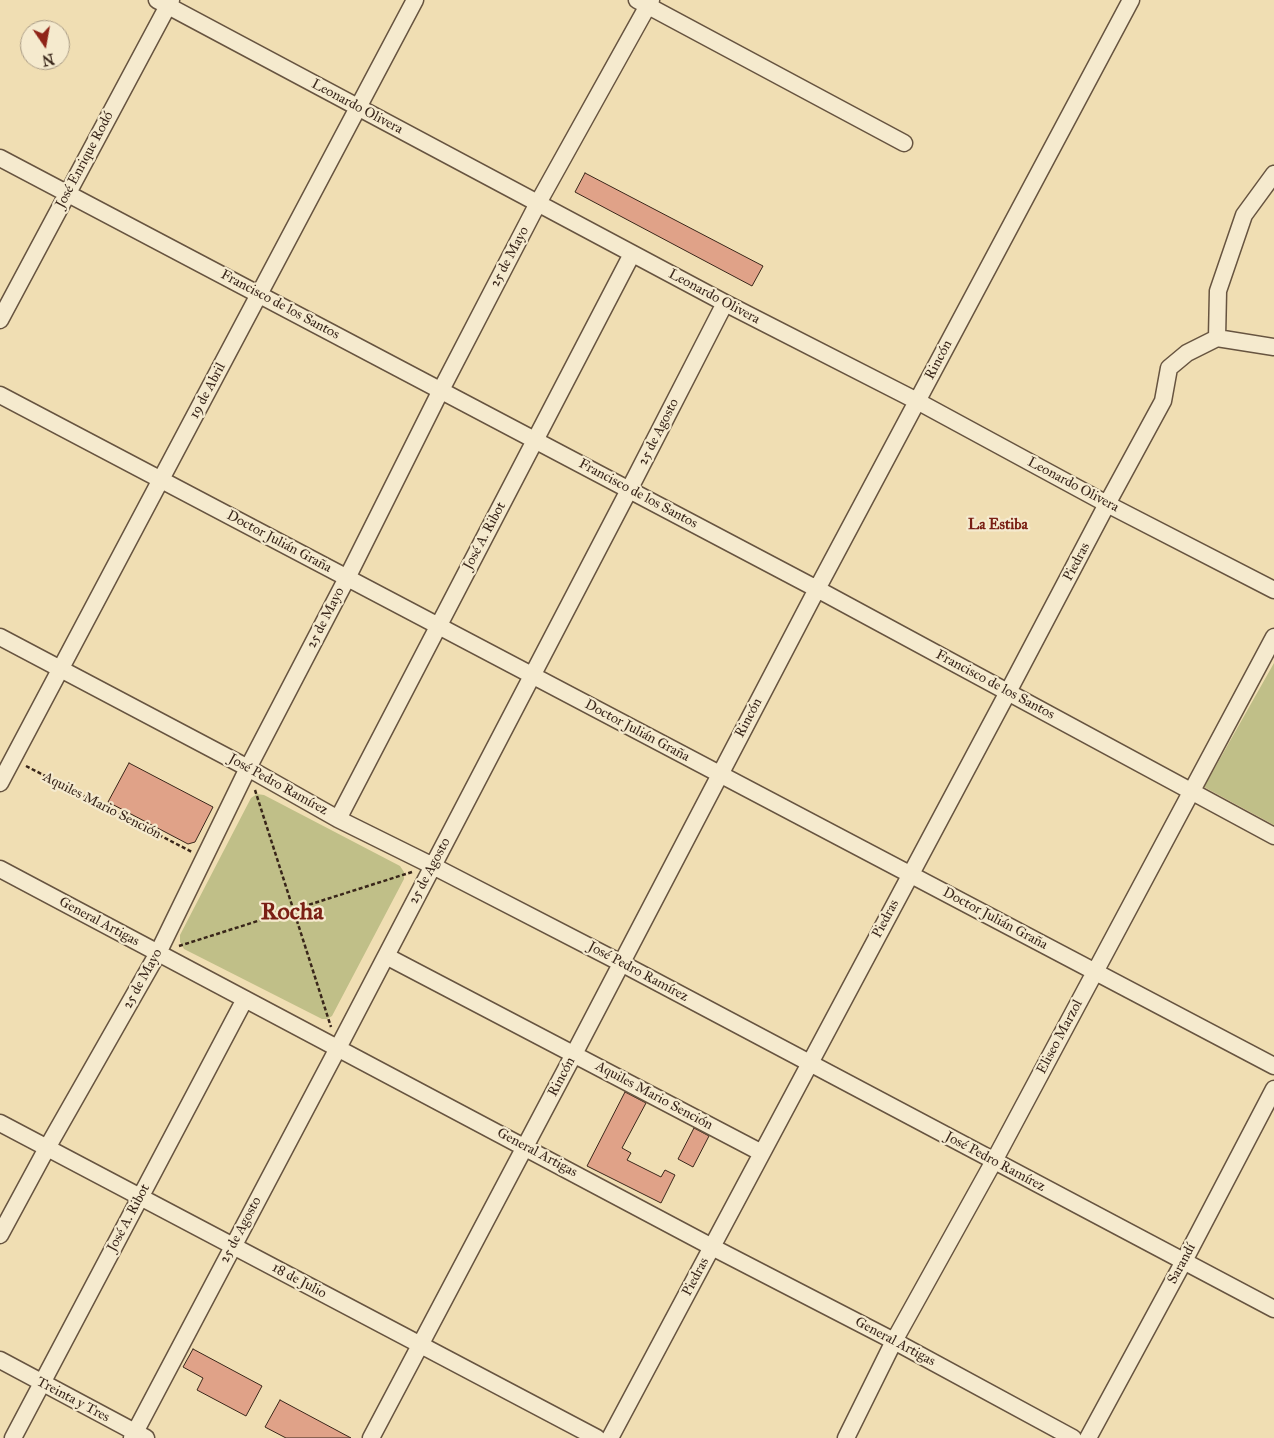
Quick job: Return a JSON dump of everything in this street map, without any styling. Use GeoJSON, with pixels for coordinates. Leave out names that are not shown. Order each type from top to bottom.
{"type":"FeatureCollection","features":[{"type":"Feature","properties":{"kind":"street","name":"19 de Abril"},"geometry":{"type":"LineString","coordinates":[[0,783],[6,756],[60,669],[162,480],[258,294],[415,0]]}},
{"type":"Feature","properties":{"kind":"street","name":"Rincón"},"geometry":{"type":"LineString","coordinates":[[371,1438],[916,401],[1131,0]]}},
{"type":"Feature","properties":{"kind":"street","name":"Leonardo Olivera"},"geometry":{"type":"LineString","coordinates":[[165,2],[632,254],[1274,590]]}},
{"type":"Feature","properties":{"kind":"street","name":"José Enrique Rodó"},"geometry":{"type":"LineString","coordinates":[[0,320],[68,193],[165,2]]}},
{"type":"Feature","properties":{"kind":"street"},"geometry":{"type":"LineString","coordinates":[[645,2],[904,143]]}},
{"type":"Feature","properties":{"kind":"street","name":"25 de Mayo"},"geometry":{"type":"LineString","coordinates":[[0,1235],[47,1148],[158,953],[248,768],[347,578],[441,390],[645,2]]}},
{"type":"Feature","properties":{"kind":"street","name":"Francisco de los Santos"},"geometry":{"type":"LineString","coordinates":[[0,158],[817,589],[1274,836]]}},
{"type":"Feature","properties":{"kind":"street"},"geometry":{"type":"LineString","coordinates":[[1274,174],[1244,215],[1218,291],[1216,338],[1274,346]]}},
{"type":"Feature","properties":{"kind":"street","name":"José A. Ribot"},"geometry":{"type":"LineString","coordinates":[[338,818],[632,254]]}},
{"type":"Feature","properties":{"kind":"street","name":"25 de Agosto"},"geometry":{"type":"LineString","coordinates":[[138,1436],[232,1246],[338,1048],[725,303]]}},
{"type":"Feature","properties":{"kind":"street","name":"Piedras"},"geometry":{"type":"LineString","coordinates":[[610,1438],[1107,504],[1164,401],[1169,368],[1187,353],[1216,338]]}},
{"type":"Feature","properties":{"kind":"street","name":"Doctor Julián Graña"},"geometry":{"type":"LineString","coordinates":[[0,395],[1274,1066]]}},
{"type":"Feature","properties":{"kind":"street","name":"José Pedro Ramírez"},"geometry":{"type":"LineString","coordinates":[[0,637],[248,768],[338,818],[621,963],[1274,1309]]}},
{"type":"Feature","properties":{"kind":"street","name":"Eliseo Marzol"},"geometry":{"type":"LineString","coordinates":[[846,1438],[894,1341],[994,1161],[1274,637]]}},
{"type":"Feature","properties":{"kind":"street","name":"General Artigas"},"geometry":{"type":"LineString","coordinates":[[0,869],[712,1247],[894,1341],[1073,1438]]}},
{"type":"Feature","properties":{"kind":"street","name":"Aquiles Mario Sención"},"geometry":{"type":"LineString","coordinates":[[386,956],[762,1153]]}},
{"type":"Feature","properties":{"kind":"street","name":"José A. Ribot"},"geometry":{"type":"LineString","coordinates":[[13,1438],[245,999]]}},
{"type":"Feature","properties":{"kind":"street","name":"Sarandí"},"geometry":{"type":"LineString","coordinates":[[1088,1438],[1274,1089]]}},
{"type":"Feature","properties":{"kind":"street","name":"18 de Julio"},"geometry":{"type":"LineString","coordinates":[[0,1123],[597,1438]]}},
{"type":"Feature","properties":{"kind":"street","name":"Treinta y Tres"},"geometry":{"type":"LineString","coordinates":[[0,1360],[138,1436]]}},
{"type":"Feature","properties":{"kind":"path","name":"Aquiles Mario Sención"},"geometry":{"type":"LineString","coordinates":[[6,756],[204,859]]}},
{"type":"Feature","properties":{"kind":"path"},"geometry":{"type":"LineString","coordinates":[[248,768],[338,1048]]}},
{"type":"Feature","properties":{"kind":"path"},"geometry":{"type":"LineString","coordinates":[[158,953],[433,866]]}},
{"type":"Feature","properties":{"kind":"shaded area"},"geometry":{"type":"Polygon","coordinates":[[[1274,663],[1274,825],[1204,787],[1274,663]]]}},
{"type":"Feature","properties":{"kind":"shaded area"},"geometry":{"type":"Polygon","coordinates":[[[257,794],[264,795],[400,866],[404,872],[404,879],[332,1016],[327,1019],[322,1019],[184,949],[180,942],[180,935],[251,798],[257,794]]]}},
{"type":"Feature","properties":{"kind":"building"},"geometry":{"type":"Polygon","coordinates":[[[585,173],[763,266],[752,286],[575,192],[585,173]]]}},
{"type":"Feature","properties":{"kind":"building"},"geometry":{"type":"Polygon","coordinates":[[[129,763],[213,807],[195,842],[188,844],[108,802],[129,763]]]}},
{"type":"Feature","properties":{"kind":"building"},"geometry":{"type":"Polygon","coordinates":[[[625,1092],[646,1103],[622,1148],[631,1153],[627,1160],[661,1177],[665,1170],[675,1175],[661,1203],[587,1166],[625,1092]]]}},
{"type":"Feature","properties":{"kind":"building"},"geometry":{"type":"Polygon","coordinates":[[[694,1128],[709,1136],[693,1167],[678,1159],[694,1128]]]}},
{"type":"Feature","properties":{"kind":"building"},"geometry":{"type":"Polygon","coordinates":[[[193,1349],[262,1386],[246,1416],[197,1390],[203,1378],[183,1367],[193,1349]]]}},
{"type":"Feature","properties":{"kind":"building"},"geometry":{"type":"Polygon","coordinates":[[[280,1400],[351,1438],[286,1438],[265,1427],[280,1400]]]}},
{"type":"Feature","properties":{"kind":"district","name":"La Estiba"},"geometry":{"type":"Point","coordinates":[998,525]}},
{"type":"Feature","properties":{"kind":"district","name":"Rocha"},"geometry":{"type":"Point","coordinates":[292,913]}}]}
